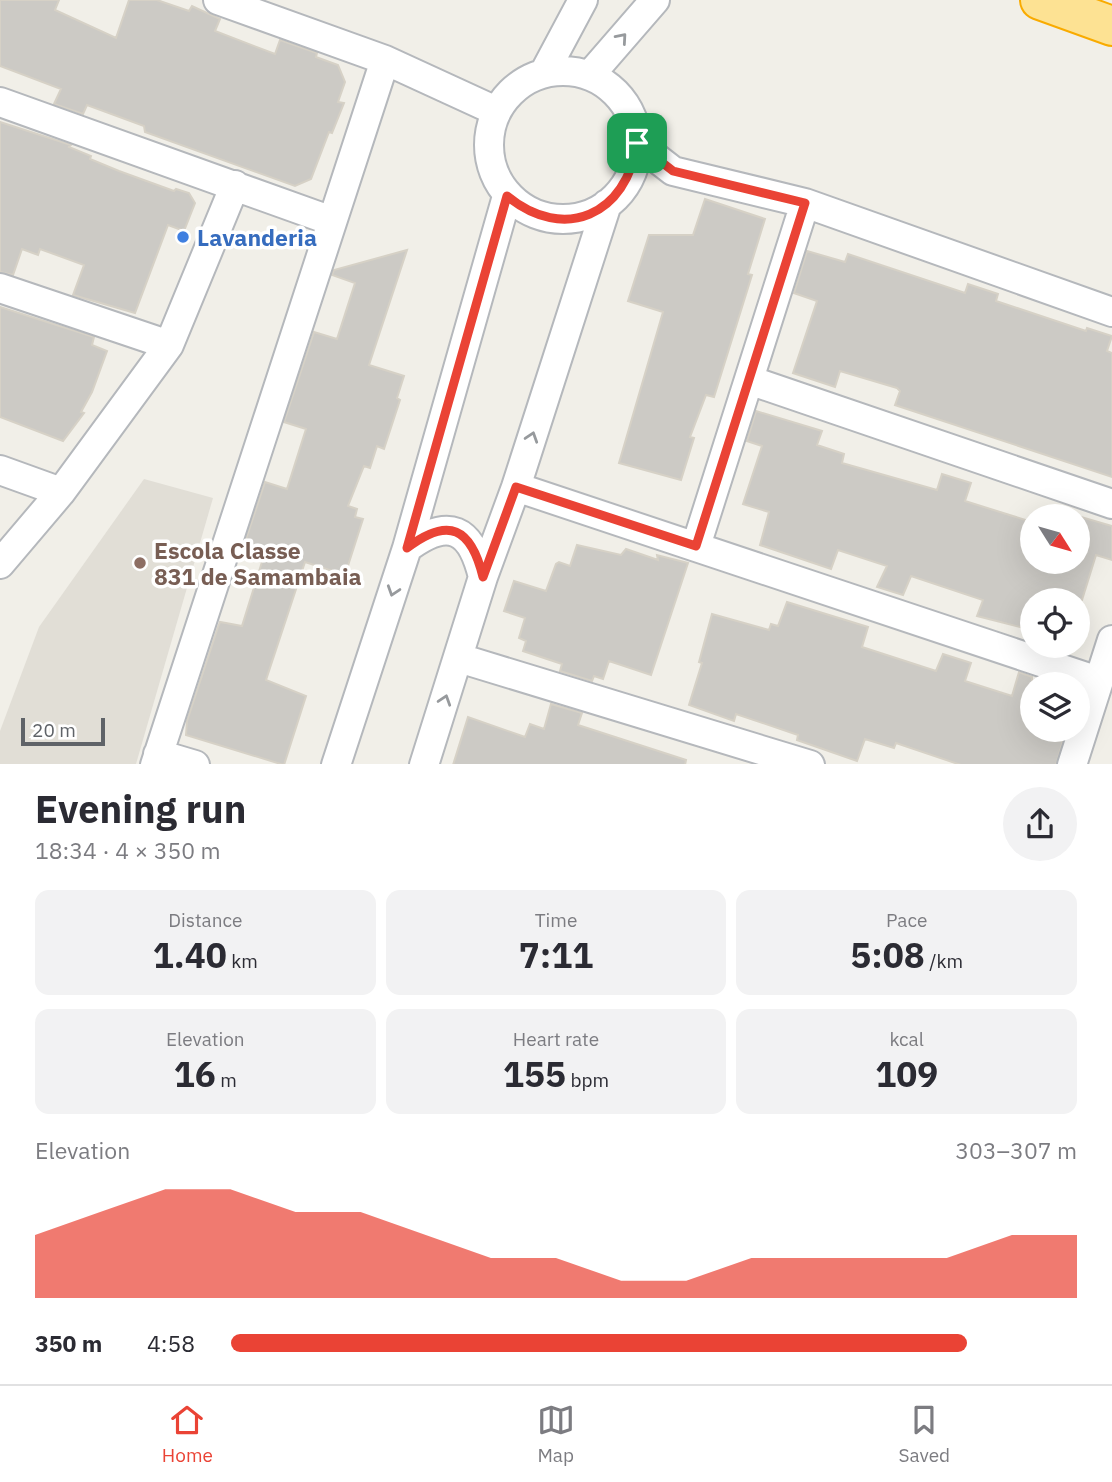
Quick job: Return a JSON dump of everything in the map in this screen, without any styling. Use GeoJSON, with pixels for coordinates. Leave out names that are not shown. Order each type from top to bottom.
{"type":"FeatureCollection","features":[{"type":"Feature","properties":{"kind":"highway"},"geometry":{"type":"LineString","coordinates":[[1040,0],[1112,26]]}},
{"type":"Feature","properties":{"kind":"street"},"geometry":{"type":"LineString","coordinates":[[218,0],[385,60],[496,111]]}},
{"type":"Feature","properties":{"kind":"street"},"geometry":{"type":"LineString","coordinates":[[544,73],[583,0]]}},
{"type":"Feature","properties":{"kind":"street"},"geometry":{"type":"LineString","coordinates":[[590,75],[655,0]]}},
{"type":"Feature","properties":{"kind":"street"},"geometry":{"type":"LineString","coordinates":[[189,764],[157,759],[385,60]]}},
{"type":"Feature","properties":{"kind":"street"},"geometry":{"type":"LineString","coordinates":[[567,71],[590,75],[609,86],[624,102],[633,122],[637,143],[628,180],[607,204],[588,215],[556,219],[524,209],[507,196],[492,170],[488,140],[496,111],[516,87],[544,73],[567,71]]}},
{"type":"Feature","properties":{"kind":"street"},"geometry":{"type":"LineString","coordinates":[[0,102],[332,221]]}},
{"type":"Feature","properties":{"kind":"street"},"geometry":{"type":"LineString","coordinates":[[637,143],[673,171],[805,203],[1112,312]]}},
{"type":"Feature","properties":{"kind":"street"},"geometry":{"type":"LineString","coordinates":[[628,180],[673,171]]}},
{"type":"Feature","properties":{"kind":"street"},"geometry":{"type":"LineString","coordinates":[[0,564],[61,492],[169,345],[235,185]]}},
{"type":"Feature","properties":{"kind":"street"},"geometry":{"type":"LineString","coordinates":[[336,764],[407,548],[507,196]]}},
{"type":"Feature","properties":{"kind":"street"},"geometry":{"type":"LineString","coordinates":[[696,546],[805,203]]}},
{"type":"Feature","properties":{"kind":"street"},"geometry":{"type":"LineString","coordinates":[[424,764],[483,577],[516,487],[607,204]]}},
{"type":"Feature","properties":{"kind":"street"},"geometry":{"type":"LineString","coordinates":[[0,288],[169,345]]}},
{"type":"Feature","properties":{"kind":"street"},"geometry":{"type":"LineString","coordinates":[[749,380],[1112,504]]}},
{"type":"Feature","properties":{"kind":"street"},"geometry":{"type":"LineString","coordinates":[[0,470],[61,492]]}},
{"type":"Feature","properties":{"kind":"street"},"geometry":{"type":"LineString","coordinates":[[516,487],[1098,681]]}},
{"type":"Feature","properties":{"kind":"street"},"geometry":{"type":"LineString","coordinates":[[407,548],[427,533],[458,533],[470,540],[483,577]]}},
{"type":"Feature","properties":{"kind":"street"},"geometry":{"type":"LineString","coordinates":[[1072,764],[1112,640]]}},
{"type":"Feature","properties":{"kind":"street"},"geometry":{"type":"LineString","coordinates":[[459,658],[807,764]]}},
{"type":"Feature","properties":{"kind":"shaded area","name":"Escola Classe 831 de Samambaia"},"geometry":{"type":"Polygon","coordinates":[[[144,479],[213,498],[136,764],[0,764],[0,731],[39,627],[144,479]]]}},
{"type":"Feature","properties":{"kind":"building"},"geometry":{"type":"Polygon","coordinates":[[[0,0],[59,0],[55,10],[116,38],[129,0],[157,0],[189,11],[192,6],[220,19],[215,31],[275,54],[280,40],[317,53],[316,57],[338,65],[345,82],[338,102],[344,103],[332,133],[329,132],[311,179],[295,186],[145,132],[144,126],[87,105],[83,114],[54,104],[61,89],[0,66],[0,0]]]}},
{"type":"Feature","properties":{"kind":"building"},"geometry":{"type":"Polygon","coordinates":[[[0,122],[71,145],[69,147],[91,156],[90,159],[119,171],[174,191],[176,189],[189,193],[195,203],[184,231],[168,225],[135,313],[73,295],[84,265],[40,249],[38,255],[22,249],[13,275],[0,272],[0,122]]]}},
{"type":"Feature","properties":{"kind":"building"},"geometry":{"type":"Polygon","coordinates":[[[705,199],[765,219],[748,274],[752,275],[714,397],[706,395],[690,437],[694,438],[681,480],[619,463],[663,312],[628,301],[649,235],[693,235],[705,199]]]}},
{"type":"Feature","properties":{"kind":"building"},"geometry":{"type":"Polygon","coordinates":[[[407,250],[369,365],[404,376],[397,398],[400,400],[384,449],[377,446],[370,468],[364,466],[348,506],[357,509],[355,517],[363,519],[345,575],[305,562],[266,680],[306,696],[284,764],[281,764],[186,735],[187,721],[220,622],[242,626],[266,549],[245,542],[265,482],[287,489],[306,429],[284,422],[314,332],[337,339],[355,283],[332,275],[334,270],[407,250]]]}},
{"type":"Feature","properties":{"kind":"building"},"geometry":{"type":"Polygon","coordinates":[[[807,251],[845,262],[848,254],[965,293],[968,284],[998,294],[996,301],[1086,331],[1087,328],[1112,336],[1107,351],[1112,353],[1112,477],[895,405],[900,391],[897,388],[840,371],[835,387],[793,373],[817,301],[794,293],[807,251]]]}},
{"type":"Feature","properties":{"kind":"building"},"geometry":{"type":"Polygon","coordinates":[[[0,307],[94,337],[92,345],[107,351],[92,392],[81,412],[84,413],[63,441],[0,417],[0,307]]]}},
{"type":"Feature","properties":{"kind":"building"},"geometry":{"type":"Polygon","coordinates":[[[756,411],[822,431],[817,445],[844,454],[842,463],[937,490],[942,474],[971,483],[965,501],[1020,518],[1020,574],[1090,574],[1090,520],[1112,526],[1112,560],[1096,555],[1086,588],[1020,588],[1020,627],[977,616],[983,600],[911,576],[903,595],[877,587],[887,566],[838,550],[831,569],[760,545],[769,512],[743,504],[762,446],[747,441],[756,411]]]}},
{"type":"Feature","properties":{"kind":"building"},"geometry":{"type":"Polygon","coordinates":[[[577,545],[621,555],[626,549],[658,560],[657,555],[688,563],[651,675],[609,661],[603,679],[594,676],[592,681],[560,671],[562,664],[523,651],[526,641],[519,638],[525,618],[504,611],[514,581],[546,591],[556,564],[559,562],[570,566],[577,545]]]}},
{"type":"Feature","properties":{"kind":"building"},"geometry":{"type":"Polygon","coordinates":[[[787,602],[868,627],[862,647],[936,671],[943,654],[971,663],[965,681],[1012,696],[1020,672],[1020,742],[1063,742],[1056,764],[958,764],[896,743],[894,748],[865,739],[857,761],[797,740],[798,735],[736,714],[734,721],[689,705],[702,663],[699,662],[712,614],[769,630],[771,624],[778,626],[787,602]]]}},
{"type":"Feature","properties":{"kind":"building"},"geometry":{"type":"Polygon","coordinates":[[[551,704],[582,713],[578,725],[686,760],[685,764],[453,764],[468,717],[525,737],[530,724],[544,729],[551,704]]]}},
{"type":"Feature","properties":{"kind":"place","name":"Lavanderia"},"geometry":{"type":"Point","coordinates":[183,237]}},
{"type":"Feature","properties":{"kind":"place","name":"Escola Classe 831 de Samambaia"},"geometry":{"type":"Point","coordinates":[140,563]}},
{"type":"Feature","properties":{"kind":"route"},"geometry":{"type":"LineString","coordinates":[[637,143],[673,171],[805,203],[696,546],[516,487],[483,577],[470,540],[458,533],[427,533],[407,548],[507,196],[524,209],[545,218],[566,220],[588,215],[607,204],[628,180],[637,143]]}}]}
